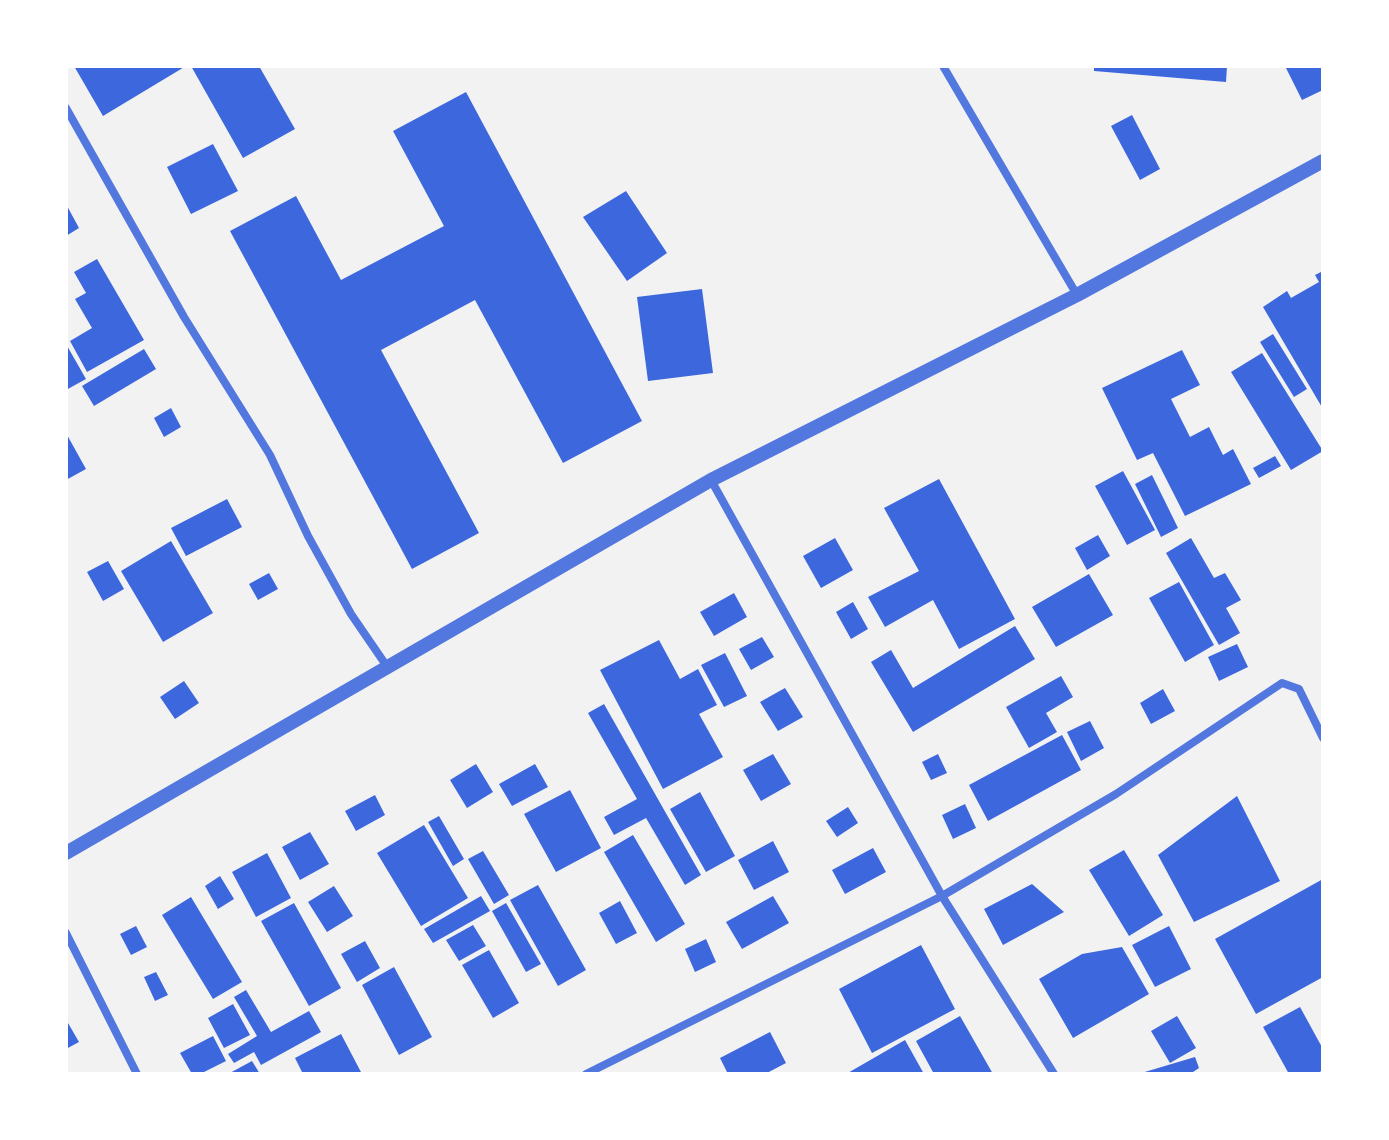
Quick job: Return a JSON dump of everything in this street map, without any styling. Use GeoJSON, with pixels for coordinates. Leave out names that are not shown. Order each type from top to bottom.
{"type":"FeatureCollection","features":[{"type":"Feature","properties":{"kind":"street"},"geometry":{"type":"LineString","coordinates":[[943,66],[1077,295]]}},
{"type":"Feature","properties":{"kind":"street"},"geometry":{"type":"LineString","coordinates":[[66,108],[184,317],[270,455],[308,536],[351,614],[388,668]]}},
{"type":"Feature","properties":{"kind":"street"},"geometry":{"type":"LineString","coordinates":[[66,853],[711,480],[1077,295],[1323,161]]}},
{"type":"Feature","properties":{"kind":"street"},"geometry":{"type":"LineString","coordinates":[[711,480],[942,896],[1054,1074]]}},
{"type":"Feature","properties":{"kind":"street"},"geometry":{"type":"LineString","coordinates":[[586,1074],[942,896],[1116,794],[1282,683],[1299,689],[1323,738]]}},
{"type":"Feature","properties":{"kind":"street"},"geometry":{"type":"LineString","coordinates":[[66,933],[137,1074]]}},
{"type":"Feature","properties":{"kind":"building"},"geometry":{"type":"Polygon","coordinates":[[[74,66],[186,66],[103,116],[74,66]]]}},
{"type":"Feature","properties":{"kind":"building"},"geometry":{"type":"Polygon","coordinates":[[[191,66],[259,66],[295,129],[243,158],[191,66]]]}},
{"type":"Feature","properties":{"kind":"building"},"geometry":{"type":"Polygon","coordinates":[[[1094,66],[1227,66],[1226,82],[1094,71],[1094,66]]]}},
{"type":"Feature","properties":{"kind":"building"},"geometry":{"type":"Polygon","coordinates":[[[1285,66],[1323,66],[1323,90],[1302,100],[1285,66]]]}},
{"type":"Feature","properties":{"kind":"building"},"geometry":{"type":"Polygon","coordinates":[[[466,92],[642,421],[563,463],[475,300],[381,350],[479,533],[412,569],[230,231],[296,196],[341,280],[444,226],[393,131],[466,92]]]}},
{"type":"Feature","properties":{"kind":"building"},"geometry":{"type":"Polygon","coordinates":[[[1132,115],[1160,169],[1140,180],[1111,126],[1132,115]]]}},
{"type":"Feature","properties":{"kind":"building"},"geometry":{"type":"Polygon","coordinates":[[[213,144],[238,191],[191,214],[167,167],[213,144]]]}},
{"type":"Feature","properties":{"kind":"building"},"geometry":{"type":"Polygon","coordinates":[[[626,191],[667,253],[627,281],[583,217],[626,191]]]}},
{"type":"Feature","properties":{"kind":"building"},"geometry":{"type":"Polygon","coordinates":[[[66,204],[79,228],[66,236],[66,204]]]}},
{"type":"Feature","properties":{"kind":"building"},"geometry":{"type":"Polygon","coordinates":[[[97,259],[144,340],[87,372],[70,341],[92,328],[75,299],[86,293],[74,272],[97,259]]]}},
{"type":"Feature","properties":{"kind":"building"},"geometry":{"type":"Polygon","coordinates":[[[1323,271],[1323,409],[1263,307],[1287,291],[1291,298],[1319,282],[1315,275],[1323,271]]]}},
{"type":"Feature","properties":{"kind":"building"},"geometry":{"type":"Polygon","coordinates":[[[702,289],[713,373],[648,381],[637,297],[702,289]]]}},
{"type":"Feature","properties":{"kind":"building"},"geometry":{"type":"Polygon","coordinates":[[[1273,334],[1307,389],[1294,397],[1260,342],[1273,334]]]}},
{"type":"Feature","properties":{"kind":"building"},"geometry":{"type":"Polygon","coordinates":[[[66,344],[86,379],[66,390],[66,344]]]}},
{"type":"Feature","properties":{"kind":"building"},"geometry":{"type":"Polygon","coordinates":[[[144,349],[156,369],[94,406],[82,386],[144,349]]]}},
{"type":"Feature","properties":{"kind":"building"},"geometry":{"type":"Polygon","coordinates":[[[1182,350],[1200,385],[1171,399],[1190,437],[1209,427],[1223,455],[1233,449],[1251,484],[1185,516],[1153,453],[1137,460],[1102,388],[1182,350]]]}},
{"type":"Feature","properties":{"kind":"building"},"geometry":{"type":"Polygon","coordinates":[[[1262,353],[1323,451],[1291,470],[1231,372],[1262,353]]]}},
{"type":"Feature","properties":{"kind":"building"},"geometry":{"type":"Polygon","coordinates":[[[171,408],[181,427],[164,437],[154,418],[171,408]]]}},
{"type":"Feature","properties":{"kind":"building"},"geometry":{"type":"Polygon","coordinates":[[[66,433],[86,469],[66,480],[66,433]]]}},
{"type":"Feature","properties":{"kind":"building"},"geometry":{"type":"Polygon","coordinates":[[[1275,456],[1281,466],[1259,478],[1253,468],[1275,456]]]}},
{"type":"Feature","properties":{"kind":"building"},"geometry":{"type":"Polygon","coordinates":[[[1123,471],[1155,530],[1127,545],[1095,486],[1123,471]]]}},
{"type":"Feature","properties":{"kind":"building"},"geometry":{"type":"Polygon","coordinates":[[[1152,475],[1178,528],[1161,537],[1135,484],[1152,475]]]}},
{"type":"Feature","properties":{"kind":"building"},"geometry":{"type":"Polygon","coordinates":[[[939,479],[1015,619],[959,649],[933,600],[885,627],[868,597],[919,571],[884,508],[939,479]]]}},
{"type":"Feature","properties":{"kind":"building"},"geometry":{"type":"Polygon","coordinates":[[[227,499],[242,527],[186,556],[171,528],[227,499]]]}},
{"type":"Feature","properties":{"kind":"building"},"geometry":{"type":"Polygon","coordinates":[[[1098,535],[1110,556],[1087,570],[1075,548],[1098,535]]]}},
{"type":"Feature","properties":{"kind":"building"},"geometry":{"type":"Polygon","coordinates":[[[835,538],[853,570],[821,588],[803,556],[835,538]]]}},
{"type":"Feature","properties":{"kind":"building"},"geometry":{"type":"Polygon","coordinates":[[[1191,538],[1214,578],[1225,573],[1241,600],[1226,608],[1240,633],[1219,645],[1166,553],[1191,538]]]}},
{"type":"Feature","properties":{"kind":"building"},"geometry":{"type":"Polygon","coordinates":[[[171,541],[213,613],[163,642],[121,571],[171,541]]]}},
{"type":"Feature","properties":{"kind":"building"},"geometry":{"type":"Polygon","coordinates":[[[108,561],[124,589],[103,601],[87,572],[108,561]]]}},
{"type":"Feature","properties":{"kind":"building"},"geometry":{"type":"Polygon","coordinates":[[[269,573],[278,589],[258,600],[249,584],[269,573]]]}},
{"type":"Feature","properties":{"kind":"building"},"geometry":{"type":"Polygon","coordinates":[[[1089,574],[1113,615],[1056,647],[1032,607],[1089,574]]]}},
{"type":"Feature","properties":{"kind":"building"},"geometry":{"type":"Polygon","coordinates":[[[1179,582],[1214,645],[1185,662],[1149,598],[1179,582]]]}},
{"type":"Feature","properties":{"kind":"building"},"geometry":{"type":"Polygon","coordinates":[[[734,593],[747,617],[714,636],[700,612],[734,593]]]}},
{"type":"Feature","properties":{"kind":"building"},"geometry":{"type":"Polygon","coordinates":[[[853,602],[868,629],[851,639],[836,612],[853,602]]]}},
{"type":"Feature","properties":{"kind":"building"},"geometry":{"type":"Polygon","coordinates":[[[1015,626],[1035,659],[913,732],[871,662],[891,650],[913,688],[1015,626]]]}},
{"type":"Feature","properties":{"kind":"building"},"geometry":{"type":"Polygon","coordinates":[[[762,637],[774,657],[751,670],[739,649],[762,637]]]}},
{"type":"Feature","properties":{"kind":"building"},"geometry":{"type":"Polygon","coordinates":[[[659,640],[680,679],[698,669],[717,705],[699,714],[723,757],[663,789],[600,670],[659,640]]]}},
{"type":"Feature","properties":{"kind":"building"},"geometry":{"type":"Polygon","coordinates":[[[1237,644],[1248,667],[1219,681],[1208,657],[1237,644]]]}},
{"type":"Feature","properties":{"kind":"building"},"geometry":{"type":"Polygon","coordinates":[[[725,653],[747,696],[724,707],[701,665],[725,653]]]}},
{"type":"Feature","properties":{"kind":"building"},"geometry":{"type":"Polygon","coordinates":[[[1061,676],[1073,697],[1046,713],[1057,732],[1029,748],[1006,707],[1061,676]]]}},
{"type":"Feature","properties":{"kind":"building"},"geometry":{"type":"Polygon","coordinates":[[[184,681],[199,703],[175,719],[160,697],[184,681]]]}},
{"type":"Feature","properties":{"kind":"building"},"geometry":{"type":"Polygon","coordinates":[[[785,688],[803,717],[778,731],[760,702],[785,688]]]}},
{"type":"Feature","properties":{"kind":"building"},"geometry":{"type":"Polygon","coordinates":[[[1163,689],[1175,711],[1151,724],[1140,703],[1163,689]]]}},
{"type":"Feature","properties":{"kind":"building"},"geometry":{"type":"Polygon","coordinates":[[[604,704],[701,875],[685,885],[646,818],[614,835],[604,817],[637,799],[588,713],[604,704]]]}},
{"type":"Feature","properties":{"kind":"building"},"geometry":{"type":"Polygon","coordinates":[[[1090,721],[1104,748],[1081,761],[1067,732],[1090,721]]]}},
{"type":"Feature","properties":{"kind":"building"},"geometry":{"type":"Polygon","coordinates":[[[1062,735],[1081,770],[988,821],[969,785],[1062,735]]]}},
{"type":"Feature","properties":{"kind":"building"},"geometry":{"type":"Polygon","coordinates":[[[773,754],[791,784],[761,801],[743,770],[773,754]]]}},
{"type":"Feature","properties":{"kind":"building"},"geometry":{"type":"Polygon","coordinates":[[[938,754],[947,773],[931,780],[922,762],[938,754]]]}},
{"type":"Feature","properties":{"kind":"building"},"geometry":{"type":"Polygon","coordinates":[[[476,764],[493,792],[467,808],[450,780],[476,764]]]}},
{"type":"Feature","properties":{"kind":"building"},"geometry":{"type":"Polygon","coordinates":[[[535,764],[548,787],[512,806],[499,784],[535,764]]]}},
{"type":"Feature","properties":{"kind":"building"},"geometry":{"type":"Polygon","coordinates":[[[570,790],[601,848],[556,872],[524,814],[570,790]]]}},
{"type":"Feature","properties":{"kind":"building"},"geometry":{"type":"Polygon","coordinates":[[[700,792],[735,856],[706,872],[670,809],[700,792]]]}},
{"type":"Feature","properties":{"kind":"building"},"geometry":{"type":"Polygon","coordinates":[[[375,795],[385,815],[356,831],[345,811],[375,795]]]}},
{"type":"Feature","properties":{"kind":"building"},"geometry":{"type":"Polygon","coordinates":[[[1237,796],[1280,881],[1194,922],[1158,855],[1237,796]]]}},
{"type":"Feature","properties":{"kind":"building"},"geometry":{"type":"Polygon","coordinates":[[[965,804],[976,828],[953,839],[942,815],[965,804]]]}},
{"type":"Feature","properties":{"kind":"building"},"geometry":{"type":"Polygon","coordinates":[[[848,807],[858,823],[837,837],[826,821],[848,807]]]}},
{"type":"Feature","properties":{"kind":"building"},"geometry":{"type":"Polygon","coordinates":[[[439,816],[464,859],[453,866],[428,822],[439,816]]]}},
{"type":"Feature","properties":{"kind":"building"},"geometry":{"type":"Polygon","coordinates":[[[424,825],[468,898],[421,926],[377,853],[424,825]]]}},
{"type":"Feature","properties":{"kind":"building"},"geometry":{"type":"Polygon","coordinates":[[[310,832],[329,864],[300,880],[282,847],[310,832]]]}},
{"type":"Feature","properties":{"kind":"building"},"geometry":{"type":"Polygon","coordinates":[[[633,835],[685,924],[656,942],[604,852],[633,835]]]}},
{"type":"Feature","properties":{"kind":"building"},"geometry":{"type":"Polygon","coordinates":[[[773,841],[789,872],[754,890],[738,860],[773,841]]]}},
{"type":"Feature","properties":{"kind":"building"},"geometry":{"type":"Polygon","coordinates":[[[873,848],[886,872],[845,894],[832,870],[873,848]]]}},
{"type":"Feature","properties":{"kind":"building"},"geometry":{"type":"Polygon","coordinates":[[[1124,850],[1163,915],[1129,936],[1089,870],[1124,850]]]}},
{"type":"Feature","properties":{"kind":"building"},"geometry":{"type":"Polygon","coordinates":[[[483,851],[509,895],[494,904],[468,859],[483,851]]]}},
{"type":"Feature","properties":{"kind":"building"},"geometry":{"type":"Polygon","coordinates":[[[267,853],[291,898],[256,917],[232,872],[267,853]]]}},
{"type":"Feature","properties":{"kind":"building"},"geometry":{"type":"Polygon","coordinates":[[[220,876],[234,899],[218,909],[205,886],[220,876]]]}},
{"type":"Feature","properties":{"kind":"building"},"geometry":{"type":"Polygon","coordinates":[[[1323,879],[1323,977],[1256,1014],[1215,939],[1323,879]]]}},
{"type":"Feature","properties":{"kind":"building"},"geometry":{"type":"Polygon","coordinates":[[[1032,884],[1064,912],[1003,945],[984,909],[1032,884]]]}},
{"type":"Feature","properties":{"kind":"building"},"geometry":{"type":"Polygon","coordinates":[[[538,885],[586,970],[558,986],[510,900],[538,885]]]}},
{"type":"Feature","properties":{"kind":"building"},"geometry":{"type":"Polygon","coordinates":[[[334,886],[353,916],[327,932],[308,902],[334,886]]]}},
{"type":"Feature","properties":{"kind":"building"},"geometry":{"type":"Polygon","coordinates":[[[481,896],[490,911],[433,943],[424,929],[481,896]]]}},
{"type":"Feature","properties":{"kind":"building"},"geometry":{"type":"Polygon","coordinates":[[[773,896],[789,923],[742,949],[726,922],[773,896]]]}},
{"type":"Feature","properties":{"kind":"building"},"geometry":{"type":"Polygon","coordinates":[[[191,897],[242,982],[213,999],[162,915],[191,897]]]}},
{"type":"Feature","properties":{"kind":"building"},"geometry":{"type":"Polygon","coordinates":[[[620,901],[637,933],[616,944],[599,913],[620,901]]]}},
{"type":"Feature","properties":{"kind":"building"},"geometry":{"type":"Polygon","coordinates":[[[294,903],[341,988],[309,1006],[261,921],[294,903]]]}},
{"type":"Feature","properties":{"kind":"building"},"geometry":{"type":"Polygon","coordinates":[[[506,903],[541,964],[526,972],[492,911],[506,903]]]}},
{"type":"Feature","properties":{"kind":"building"},"geometry":{"type":"Polygon","coordinates":[[[473,925],[486,946],[459,961],[446,940],[473,925]]]}},
{"type":"Feature","properties":{"kind":"building"},"geometry":{"type":"Polygon","coordinates":[[[136,926],[147,947],[131,955],[120,934],[136,926]]]}},
{"type":"Feature","properties":{"kind":"building"},"geometry":{"type":"Polygon","coordinates":[[[1169,926],[1191,969],[1155,987],[1132,945],[1169,926]]]}},
{"type":"Feature","properties":{"kind":"building"},"geometry":{"type":"Polygon","coordinates":[[[706,939],[716,962],[695,972],[685,949],[706,939]]]}},
{"type":"Feature","properties":{"kind":"building"},"geometry":{"type":"Polygon","coordinates":[[[365,941],[380,968],[357,982],[341,954],[365,941]]]}},
{"type":"Feature","properties":{"kind":"building"},"geometry":{"type":"Polygon","coordinates":[[[921,945],[955,1009],[872,1053],[839,989],[921,945]]]}},
{"type":"Feature","properties":{"kind":"building"},"geometry":{"type":"Polygon","coordinates":[[[1122,947],[1149,994],[1073,1038],[1039,979],[1082,954],[1122,947]]]}},
{"type":"Feature","properties":{"kind":"building"},"geometry":{"type":"Polygon","coordinates":[[[489,950],[519,1003],[493,1018],[462,965],[489,950]]]}},
{"type":"Feature","properties":{"kind":"building"},"geometry":{"type":"Polygon","coordinates":[[[394,967],[432,1037],[399,1055],[362,985],[394,967]]]}},
{"type":"Feature","properties":{"kind":"building"},"geometry":{"type":"Polygon","coordinates":[[[156,972],[168,995],[155,1001],[144,977],[156,972]]]}},
{"type":"Feature","properties":{"kind":"building"},"geometry":{"type":"Polygon","coordinates":[[[246,990],[271,1032],[309,1011],[321,1032],[261,1065],[254,1052],[234,1063],[228,1054],[257,1036],[234,997],[246,990]]]}},
{"type":"Feature","properties":{"kind":"building"},"geometry":{"type":"Polygon","coordinates":[[[233,1004],[250,1035],[224,1048],[208,1018],[233,1004]]]}},
{"type":"Feature","properties":{"kind":"building"},"geometry":{"type":"Polygon","coordinates":[[[1300,1007],[1323,1049],[1323,1070],[1316,1074],[1289,1074],[1263,1027],[1300,1007]]]}},
{"type":"Feature","properties":{"kind":"building"},"geometry":{"type":"Polygon","coordinates":[[[960,1016],[993,1074],[934,1074],[916,1041],[960,1016]]]}},
{"type":"Feature","properties":{"kind":"building"},"geometry":{"type":"Polygon","coordinates":[[[1177,1016],[1196,1048],[1170,1063],[1151,1031],[1177,1016]]]}},
{"type":"Feature","properties":{"kind":"building"},"geometry":{"type":"Polygon","coordinates":[[[66,1024],[79,1042],[66,1049],[66,1024]]]}},
{"type":"Feature","properties":{"kind":"building"},"geometry":{"type":"Polygon","coordinates":[[[770,1032],[786,1063],[765,1074],[728,1074],[720,1058],[770,1032]]]}},
{"type":"Feature","properties":{"kind":"building"},"geometry":{"type":"Polygon","coordinates":[[[341,1034],[362,1074],[303,1074],[295,1058],[341,1034]]]}},
{"type":"Feature","properties":{"kind":"building"},"geometry":{"type":"Polygon","coordinates":[[[213,1036],[226,1061],[200,1074],[192,1074],[180,1053],[213,1036]]]}},
{"type":"Feature","properties":{"kind":"building"},"geometry":{"type":"Polygon","coordinates":[[[905,1040],[924,1074],[846,1074],[905,1040]]]}},
{"type":"Feature","properties":{"kind":"building"},"geometry":{"type":"Polygon","coordinates":[[[1195,1057],[1199,1068],[1190,1074],[1138,1074],[1195,1057]]]}},
{"type":"Feature","properties":{"kind":"building"},"geometry":{"type":"Polygon","coordinates":[[[252,1061],[260,1074],[228,1074],[252,1061]]]}}]}
